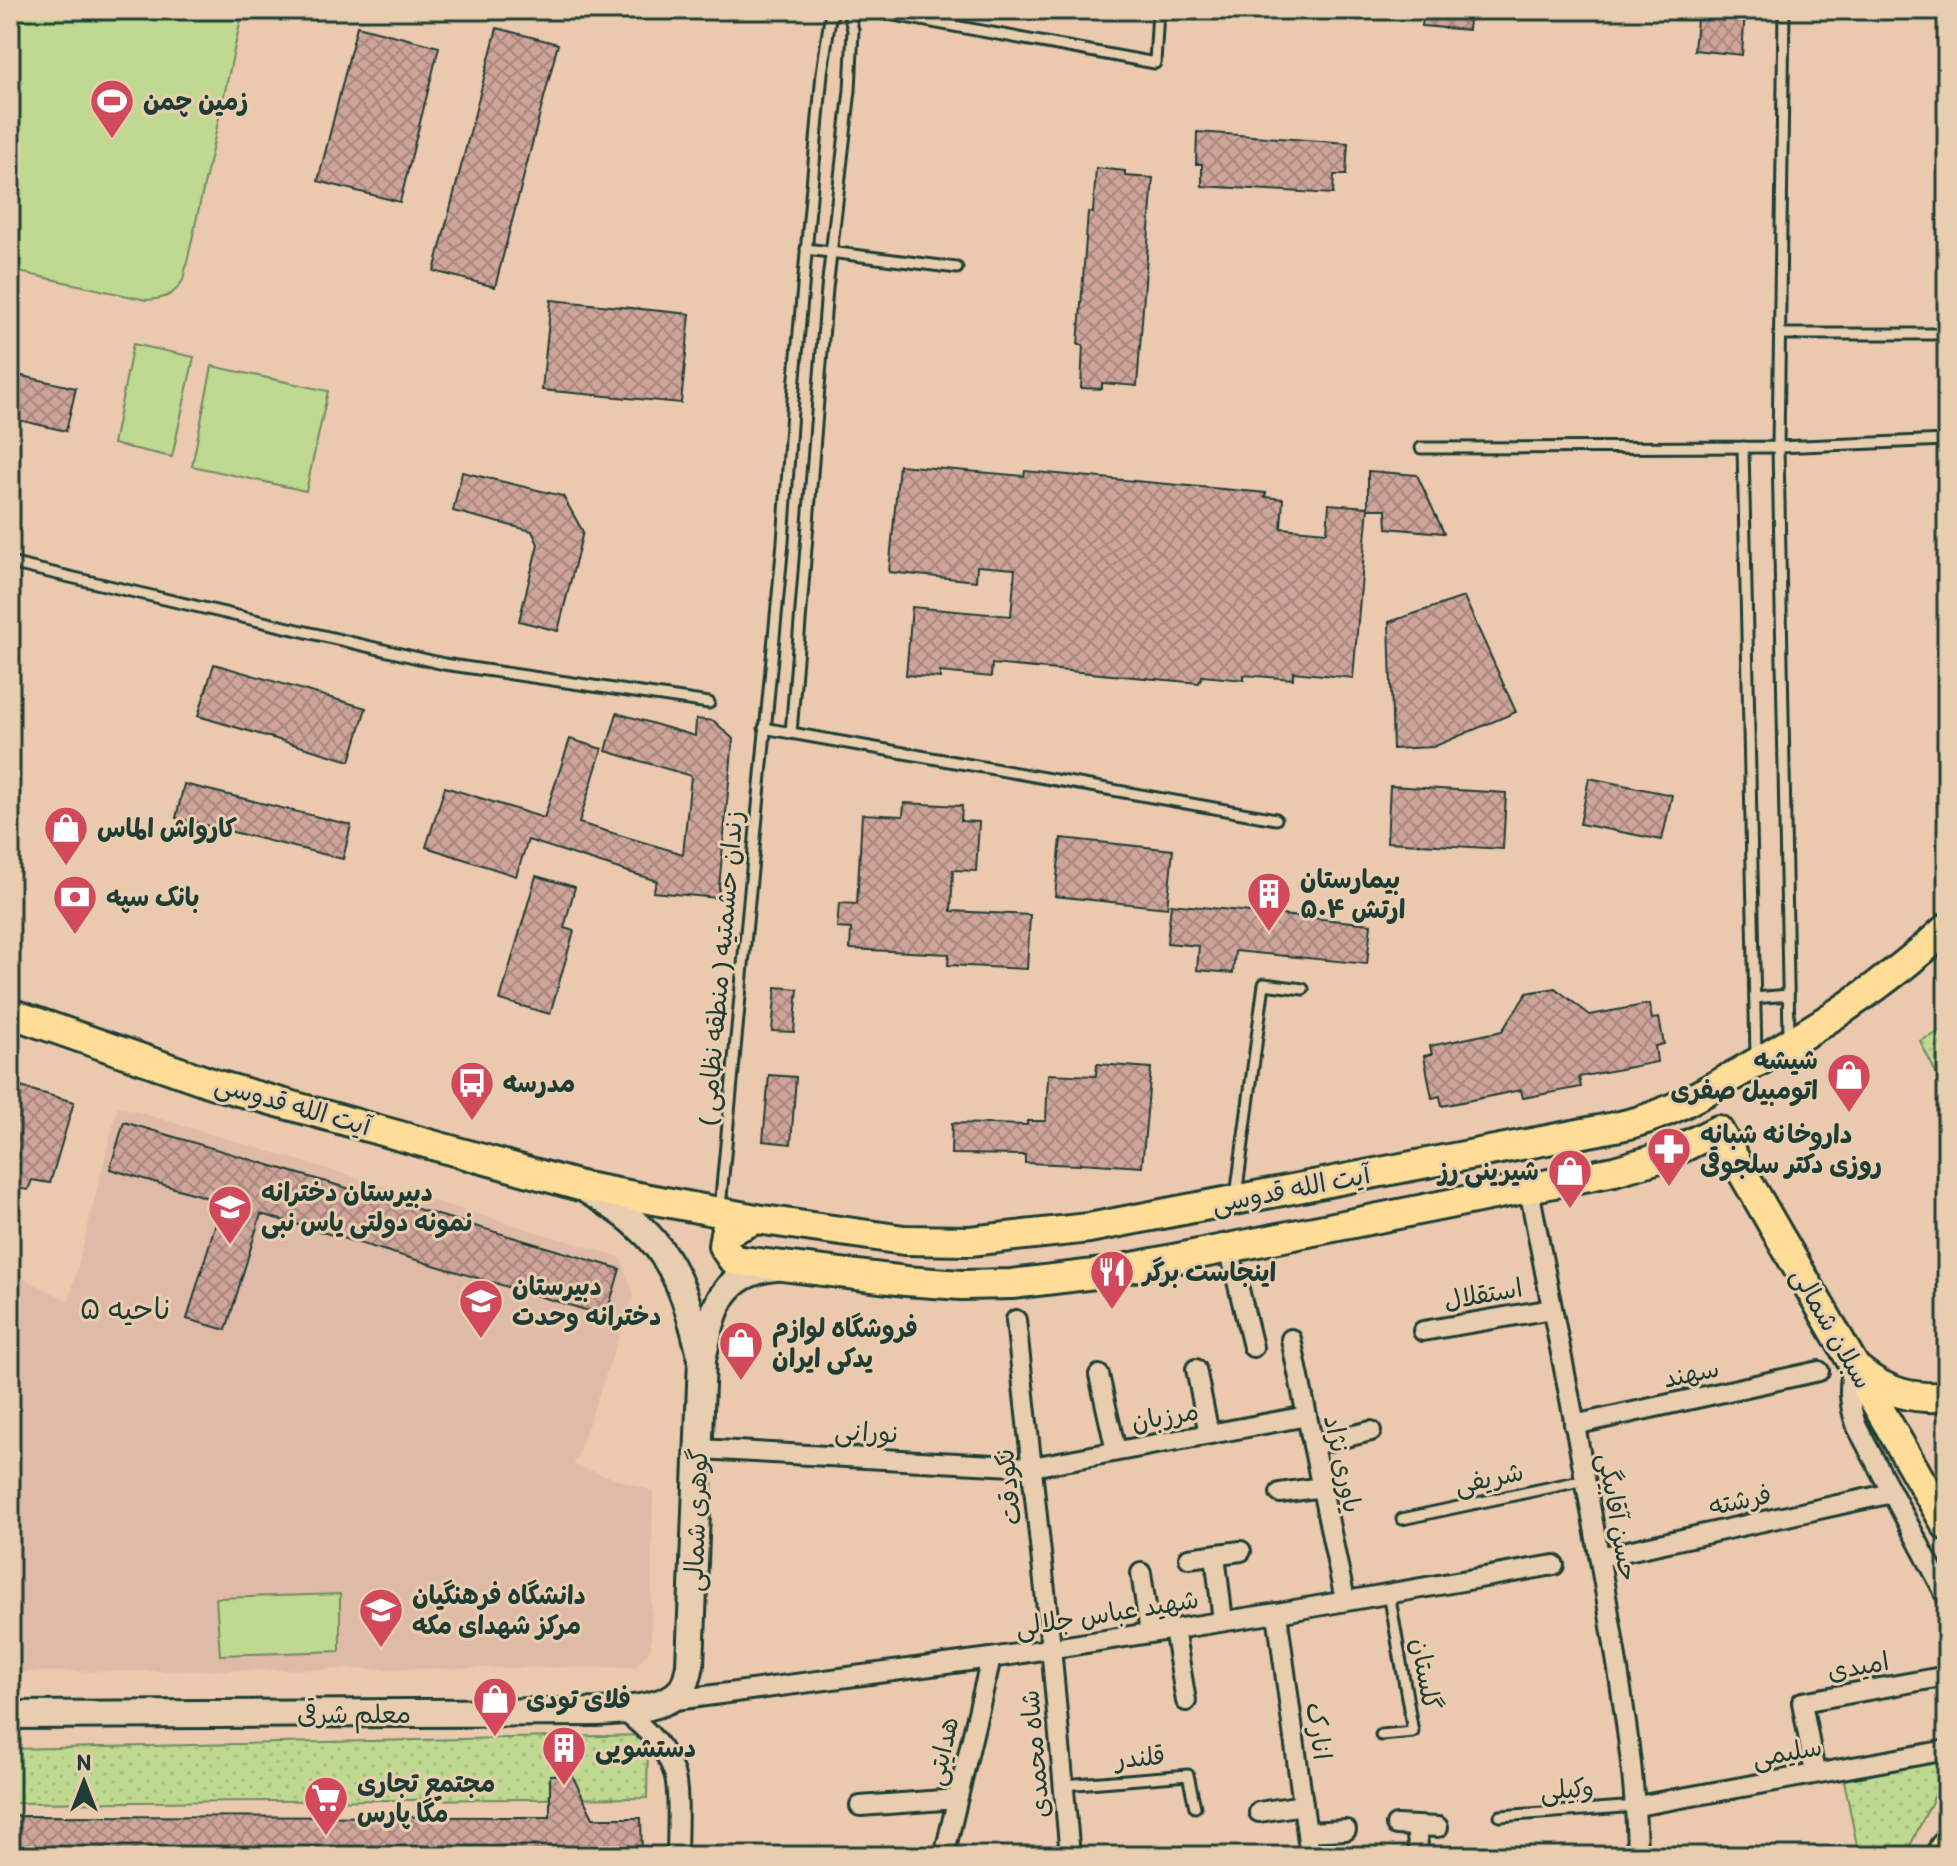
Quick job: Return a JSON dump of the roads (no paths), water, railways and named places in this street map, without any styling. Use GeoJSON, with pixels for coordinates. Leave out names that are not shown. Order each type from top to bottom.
{"type":"FeatureCollection","features":[{"type":"Feature","properties":{"kind":"highway"},"geometry":{"type":"LineString","coordinates":[[1943,1856],[1947,1849]]}},
{"type":"Feature","properties":{"kind":"main road","name":"آیت الله قدوسی"},"geometry":{"type":"LineString","coordinates":[[16,1018],[217,1085],[580,1186],[756,1219],[904,1240],[970,1241],[1089,1228],[1638,1123],[1679,1106],[1870,992],[1947,928]]}},
{"type":"Feature","properties":{"kind":"main road","name":"سبلان شمالی"},"geometry":{"type":"LineString","coordinates":[[1529,1189],[1648,1162],[1718,1130],[1947,1526]]}},
{"type":"Feature","properties":{"kind":"main road","name":"آیت الله قدوسی"},"geometry":{"type":"LineString","coordinates":[[580,1186],[637,1224],[670,1264],[687,1302],[702,1359]]}},
{"type":"Feature","properties":{"kind":"main road"},"geometry":{"type":"LineString","coordinates":[[756,1219],[725,1233],[723,1246],[733,1260],[906,1281],[961,1285],[1012,1284],[1103,1273],[1529,1189]]}},
{"type":"Feature","properties":{"kind":"main road"},"geometry":{"type":"LineString","coordinates":[[702,1359],[711,1319],[722,1293],[753,1272],[788,1266]]}},
{"type":"Feature","properties":{"kind":"main road","name":"گوهری شمالی"},"geometry":{"type":"LineString","coordinates":[[666,1701],[680,1692],[690,1665],[702,1359]]}},
{"type":"Feature","properties":{"kind":"main road"},"geometry":{"type":"LineString","coordinates":[[1853,1365],[1890,1392],[1925,1399],[1947,1397]]}},
{"type":"Feature","properties":{"kind":"main road","name":"معلم شرقی"},"geometry":{"type":"LineString","coordinates":[[10,1715],[623,1711],[666,1701]]}},
{"type":"Feature","properties":{"kind":"main road"},"geometry":{"type":"LineString","coordinates":[[1943,1856],[1947,1842]]}},
{"type":"Feature","properties":{"kind":"street","name":"حسن آقابیگی"},"geometry":{"type":"LineString","coordinates":[[1529,1189],[1600,1557],[1637,1806],[1637,1856]]}},
{"type":"Feature","properties":{"kind":"street"},"geometry":{"type":"LineString","coordinates":[[1229,1248],[1253,1347]]}},
{"type":"Feature","properties":{"kind":"street","name":"استقلال"},"geometry":{"type":"LineString","coordinates":[[1423,1331],[1552,1309]]}},
{"type":"Feature","properties":{"kind":"street","name":"نکودقت"},"geometry":{"type":"LineString","coordinates":[[1016,1320],[1051,1647]]}},
{"type":"Feature","properties":{"kind":"street","name":"یاوری نژاد"},"geometry":{"type":"LineString","coordinates":[[1291,1339],[1345,1600]]}},
{"type":"Feature","properties":{"kind":"street"},"geometry":{"type":"LineString","coordinates":[[1853,1365],[1848,1388],[1857,1427],[1947,1597]]}},
{"type":"Feature","properties":{"kind":"street"},"geometry":{"type":"LineString","coordinates":[[1196,1369],[1209,1434]]}},
{"type":"Feature","properties":{"kind":"street","name":"سهند"},"geometry":{"type":"LineString","coordinates":[[1574,1425],[1819,1371]]}},
{"type":"Feature","properties":{"kind":"street"},"geometry":{"type":"LineString","coordinates":[[1099,1375],[1116,1451]]}},
{"type":"Feature","properties":{"kind":"street","name":"مرزبان"},"geometry":{"type":"LineString","coordinates":[[1032,1467],[1307,1416]]}},
{"type":"Feature","properties":{"kind":"street"},"geometry":{"type":"LineString","coordinates":[[1313,1445],[1371,1431]]}},
{"type":"Feature","properties":{"kind":"street","name":"نورانی"},"geometry":{"type":"LineString","coordinates":[[699,1449],[1032,1467]]}},
{"type":"Feature","properties":{"kind":"street"},"geometry":{"type":"LineString","coordinates":[[1280,1493],[1322,1487]]}},
{"type":"Feature","properties":{"kind":"street","name":"فرشته"},"geometry":{"type":"LineString","coordinates":[[1600,1557],[1892,1493]]}},
{"type":"Feature","properties":{"kind":"street"},"geometry":{"type":"LineString","coordinates":[[1189,1558],[1241,1551]]}},
{"type":"Feature","properties":{"kind":"street"},"geometry":{"type":"LineString","coordinates":[[1215,1555],[1223,1621]]}},
{"type":"Feature","properties":{"kind":"street","name":"شهید عباس جلالی"},"geometry":{"type":"LineString","coordinates":[[666,1701],[991,1658],[1554,1565]]}},
{"type":"Feature","properties":{"kind":"street"},"geometry":{"type":"LineString","coordinates":[[1141,1573],[1150,1632]]}},
{"type":"Feature","properties":{"kind":"street","name":"انارک"},"geometry":{"type":"LineString","coordinates":[[1277,1613],[1310,1856]]}},
{"type":"Feature","properties":{"kind":"street"},"geometry":{"type":"LineString","coordinates":[[1174,1629],[1186,1701]]}},
{"type":"Feature","properties":{"kind":"street","name":"شاه محمدی"},"geometry":{"type":"LineString","coordinates":[[1051,1647],[1070,1856]]}},
{"type":"Feature","properties":{"kind":"street","name":"هدایتی"},"geometry":{"type":"LineString","coordinates":[[944,1856],[991,1658]]}},
{"type":"Feature","properties":{"kind":"street","name":"امیدی"},"geometry":{"type":"LineString","coordinates":[[1815,1773],[1802,1702],[1947,1676]]}},
{"type":"Feature","properties":{"kind":"street"},"geometry":{"type":"LineString","coordinates":[[623,1711],[644,1727],[660,1747],[675,1775],[677,1856]]}},
{"type":"Feature","properties":{"kind":"street","name":"سلیمی"},"geometry":{"type":"LineString","coordinates":[[1637,1806],[1947,1750]]}},
{"type":"Feature","properties":{"kind":"street"},"geometry":{"type":"LineString","coordinates":[[860,1806],[957,1799]]}},
{"type":"Feature","properties":{"kind":"street"},"geometry":{"type":"LineString","coordinates":[[1259,1812],[1303,1805]]}},
{"type":"Feature","properties":{"kind":"street"},"geometry":{"type":"LineString","coordinates":[[1396,1825],[1438,1827]]}},
{"type":"Feature","properties":{"kind":"street"},"geometry":{"type":"LineString","coordinates":[[1416,1826],[1419,1856]]}},
{"type":"Feature","properties":{"kind":"street"},"geometry":{"type":"LineString","coordinates":[[1307,1832],[1346,1830]]}},
{"type":"Feature","properties":{"kind":"lane","name":"زندان حشمتیه ( منطقه نظامی )"},"geometry":{"type":"LineString","coordinates":[[720,1212],[783,542],[822,73],[830,18],[835,10]]}},
{"type":"Feature","properties":{"kind":"lane"},"geometry":{"type":"LineString","coordinates":[[791,733],[831,253],[850,90],[853,30],[848,10]]}},
{"type":"Feature","properties":{"kind":"lane"},"geometry":{"type":"LineString","coordinates":[[867,10],[1155,63],[1158,10]]}},
{"type":"Feature","properties":{"kind":"lane"},"geometry":{"type":"LineString","coordinates":[[1784,10],[1778,447],[1789,1043]]}},
{"type":"Feature","properties":{"kind":"lane"},"geometry":{"type":"LineString","coordinates":[[806,249],[957,268]]}},
{"type":"Feature","properties":{"kind":"lane"},"geometry":{"type":"LineString","coordinates":[[1781,334],[1947,334]]}},
{"type":"Feature","properties":{"kind":"lane"},"geometry":{"type":"LineString","coordinates":[[1421,448],[1778,447],[1947,440]]}},
{"type":"Feature","properties":{"kind":"lane"},"geometry":{"type":"LineString","coordinates":[[1743,447],[1756,1062]]}},
{"type":"Feature","properties":{"kind":"lane"},"geometry":{"type":"LineString","coordinates":[[10,563],[444,664],[709,703]]}},
{"type":"Feature","properties":{"kind":"lane"},"geometry":{"type":"LineString","coordinates":[[764,728],[1276,819]]}},
{"type":"Feature","properties":{"kind":"lane"},"geometry":{"type":"LineString","coordinates":[[1236,1199],[1264,984],[1303,989]]}},
{"type":"Feature","properties":{"kind":"lane"},"geometry":{"type":"LineString","coordinates":[[1755,998],[1788,995]]}},
{"type":"Feature","properties":{"kind":"lane","name":"شریفی"},"geometry":{"type":"LineString","coordinates":[[1402,1519],[1585,1480]]}},
{"type":"Feature","properties":{"kind":"lane","name":"گلستان"},"geometry":{"type":"LineString","coordinates":[[1381,1735],[1413,1732],[1389,1593]]}},
{"type":"Feature","properties":{"kind":"lane","name":"قلندر"},"geometry":{"type":"LineString","coordinates":[[1064,1785],[1188,1775],[1195,1807]]}},
{"type":"Feature","properties":{"kind":"lane","name":"وکیلی"},"geometry":{"type":"LineString","coordinates":[[1500,1816],[1637,1806]]}},
{"type":"Feature","properties":{"kind":"place","name":"زمین چمن"},"geometry":{"type":"Point","coordinates":[112,140]}},
{"type":"Feature","properties":{"kind":"place","name":"کارواش الماس"},"geometry":{"type":"Point","coordinates":[66,867]}},
{"type":"Feature","properties":{"kind":"place","name":"بیمارستان ۵۰۴ ارتش"},"geometry":{"type":"Point","coordinates":[1269,933]}},
{"type":"Feature","properties":{"kind":"place","name":"بانک سپه"},"geometry":{"type":"Point","coordinates":[75,936]}},
{"type":"Feature","properties":{"kind":"place","name":"شیشه اتومبیل صفری"},"geometry":{"type":"Point","coordinates":[1849,1114]}},
{"type":"Feature","properties":{"kind":"place","name":"مدرسه"},"geometry":{"type":"Point","coordinates":[472,1122]}},
{"type":"Feature","properties":{"kind":"place","name":"داروخانه شبانه روزی دکتر سلجوقی"},"geometry":{"type":"Point","coordinates":[1669,1188]}},
{"type":"Feature","properties":{"kind":"place","name":"شیرینی رز"},"geometry":{"type":"Point","coordinates":[1570,1210]}},
{"type":"Feature","properties":{"kind":"place","name":"دبیرستان دخترانه نمونه دولتی یاس نبی"},"geometry":{"type":"Point","coordinates":[230,1246]}},
{"type":"Feature","properties":{"kind":"place","name":"اینجاست برگر"},"geometry":{"type":"Point","coordinates":[1112,1311]}},
{"type":"Feature","properties":{"kind":"place","name":"دبیرستان دخترانه وحدت"},"geometry":{"type":"Point","coordinates":[481,1340]}},
{"type":"Feature","properties":{"kind":"place","name":"فروشگاه لوازم یدکی ایران"},"geometry":{"type":"Point","coordinates":[741,1382]}},
{"type":"Feature","properties":{"kind":"place","name":"دانشگاه فرهنگیان مرکز شهدای مکه"},"geometry":{"type":"Point","coordinates":[381,1649]}},
{"type":"Feature","properties":{"kind":"place","name":"فلای تودی"},"geometry":{"type":"Point","coordinates":[495,1738]}},
{"type":"Feature","properties":{"kind":"place","name":"دستشویی"},"geometry":{"type":"Point","coordinates":[564,1787]}},
{"type":"Feature","properties":{"kind":"place","name":"مجتمع تجاری مگا پارس"},"geometry":{"type":"Point","coordinates":[326,1837]}},
{"type":"Feature","properties":{"kind":"district","name":"ناحیه ۵"},"geometry":{"type":"Point","coordinates":[125,1308]}}]}
